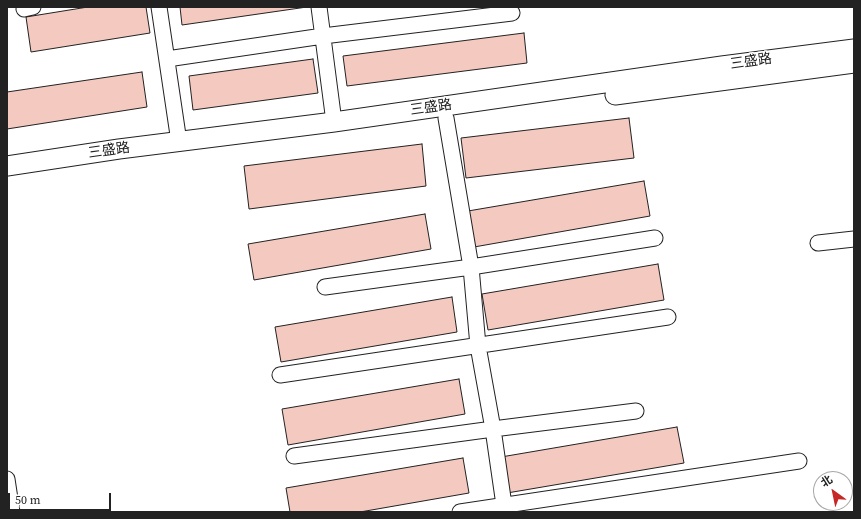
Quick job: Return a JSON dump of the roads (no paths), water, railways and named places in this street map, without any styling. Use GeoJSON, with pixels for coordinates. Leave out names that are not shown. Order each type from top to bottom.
{"type":"FeatureCollection","features":[{"type":"Feature","properties":{"kind":"main road","name":"三盛路"},"geometry":{"type":"LineString","coordinates":[[7,166],[118,149],[334,122],[722,66],[854,49]]}},
{"type":"Feature","properties":{"kind":"main road","name":"三盛路"},"geometry":{"type":"LineString","coordinates":[[7,177],[187,154],[854,63]]}},
{"type":"Feature","properties":{"kind":"street"},"geometry":{"type":"LineString","coordinates":[[159,7],[179,142]]}},
{"type":"Feature","properties":{"kind":"street"},"geometry":{"type":"LineString","coordinates":[[319,7],[334,122]]}},
{"type":"Feature","properties":{"kind":"street"},"geometry":{"type":"LineString","coordinates":[[167,59],[323,36],[512,13]]}},
{"type":"Feature","properties":{"kind":"street"},"geometry":{"type":"LineString","coordinates":[[446,118],[471,267],[478,346],[493,429],[504,509]]}},
{"type":"Feature","properties":{"kind":"street"},"geometry":{"type":"LineString","coordinates":[[326,287],[471,267],[655,238]]}},
{"type":"Feature","properties":{"kind":"street"},"geometry":{"type":"LineString","coordinates":[[818,243],[854,240]]}},
{"type":"Feature","properties":{"kind":"street"},"geometry":{"type":"LineString","coordinates":[[280,375],[668,318]]}},
{"type":"Feature","properties":{"kind":"street"},"geometry":{"type":"LineString","coordinates":[[294,456],[636,411]]}},
{"type":"Feature","properties":{"kind":"street"},"geometry":{"type":"LineString","coordinates":[[460,512],[504,509],[799,461]]}},
{"type":"Feature","properties":{"kind":"street"},"geometry":{"type":"LineString","coordinates":[[7,479],[12,512]]}}]}
